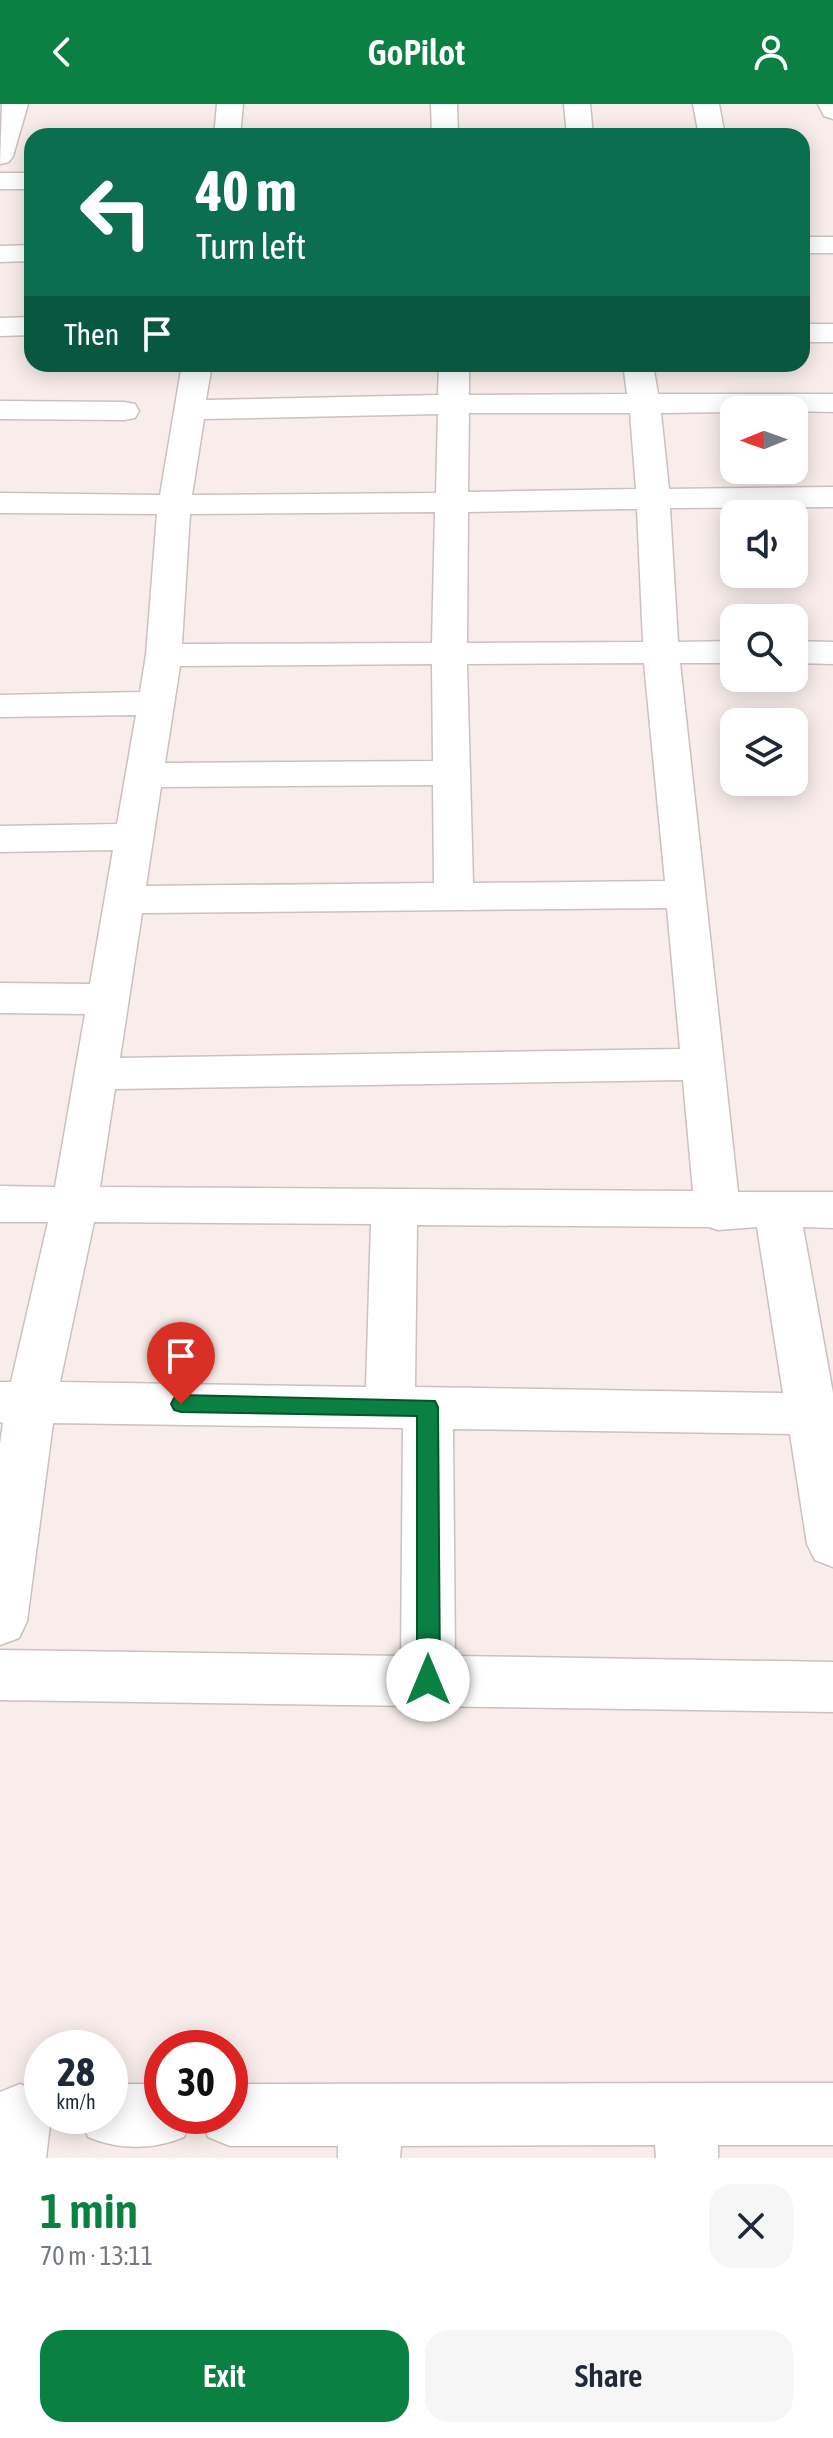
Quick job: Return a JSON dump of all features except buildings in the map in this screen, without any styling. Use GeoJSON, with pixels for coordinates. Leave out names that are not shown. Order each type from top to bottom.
{"type":"FeatureCollection","features":[{"type":"Feature","properties":{"kind":"street"},"geometry":{"type":"LineString","coordinates":[[0,156],[15,104]]}},
{"type":"Feature","properties":{"kind":"street"},"geometry":{"type":"LineString","coordinates":[[228,128],[230,104]]}},
{"type":"Feature","properties":{"kind":"street"},"geometry":{"type":"LineString","coordinates":[[444,104],[445,128]]}},
{"type":"Feature","properties":{"kind":"street"},"geometry":{"type":"LineString","coordinates":[[577,104],[579,128]]}},
{"type":"Feature","properties":{"kind":"street"},"geometry":{"type":"LineString","coordinates":[[706,104],[710,128]]}},
{"type":"Feature","properties":{"kind":"street"},"geometry":{"type":"LineString","coordinates":[[831,104],[833,111]]}},
{"type":"Feature","properties":{"kind":"street"},"geometry":{"type":"LineString","coordinates":[[0,181],[24,181]]}},
{"type":"Feature","properties":{"kind":"street"},"geometry":{"type":"LineString","coordinates":[[810,245],[833,245]]}},
{"type":"Feature","properties":{"kind":"street"},"geometry":{"type":"LineString","coordinates":[[0,254],[24,253]]}},
{"type":"Feature","properties":{"kind":"street"},"geometry":{"type":"LineString","coordinates":[[0,327],[24,326]]}},
{"type":"Feature","properties":{"kind":"street"},"geometry":{"type":"LineString","coordinates":[[810,333],[833,333]]}},
{"type":"Feature","properties":{"kind":"street"},"geometry":{"type":"LineString","coordinates":[[0,1621],[16,1402],[75,1205],[164,655],[174,506],[196,372]]}},
{"type":"Feature","properties":{"kind":"street"},"geometry":{"type":"LineString","coordinates":[[454,372],[449,653],[454,897]]}},
{"type":"Feature","properties":{"kind":"street"},"geometry":{"type":"LineString","coordinates":[[639,372],[653,498],[661,652],[718,1212]]}},
{"type":"Feature","properties":{"kind":"street"},"geometry":{"type":"LineString","coordinates":[[190,410],[456,404],[832,406]]}},
{"type":"Feature","properties":{"kind":"street"},"geometry":{"type":"LineString","coordinates":[[0,410],[124,411]]}},
{"type":"Feature","properties":{"kind":"street"},"geometry":{"type":"LineString","coordinates":[[0,503],[174,506],[833,497]]}},
{"type":"Feature","properties":{"kind":"street"},"geometry":{"type":"LineString","coordinates":[[164,655],[720,652]]}},
{"type":"Feature","properties":{"kind":"street"},"geometry":{"type":"LineString","coordinates":[[808,652],[833,653]]}},
{"type":"Feature","properties":{"kind":"street"},"geometry":{"type":"LineString","coordinates":[[0,706],[156,703]]}},
{"type":"Feature","properties":{"kind":"street"},"geometry":{"type":"LineString","coordinates":[[144,775],[452,773]]}},
{"type":"Feature","properties":{"kind":"street"},"geometry":{"type":"LineString","coordinates":[[0,839],[134,837]]}},
{"type":"Feature","properties":{"kind":"street"},"geometry":{"type":"LineString","coordinates":[[124,900],[686,894]]}},
{"type":"Feature","properties":{"kind":"street"},"geometry":{"type":"LineString","coordinates":[[0,998],[108,999]]}},
{"type":"Feature","properties":{"kind":"street"},"geometry":{"type":"LineString","coordinates":[[96,1074],[703,1064]]}},
{"type":"Feature","properties":{"kind":"street"},"geometry":{"type":"LineString","coordinates":[[0,1204],[718,1212],[833,1210]]}},
{"type":"Feature","properties":{"kind":"street"},"geometry":{"type":"LineString","coordinates":[[394,1209],[428,1680]]}},
{"type":"Feature","properties":{"kind":"street"},"geometry":{"type":"LineString","coordinates":[[777,1211],[822,1414],[833,1544]]}},
{"type":"Feature","properties":{"kind":"street"},"geometry":{"type":"LineString","coordinates":[[16,1402],[822,1414]]}},
{"type":"Feature","properties":{"kind":"street"},"geometry":{"type":"LineString","coordinates":[[0,1675],[833,1687]]}},
{"type":"Feature","properties":{"kind":"street"},"geometry":{"type":"LineString","coordinates":[[248,2118],[370,2136],[686,2136],[833,2114]]}},
{"type":"Feature","properties":{"kind":"route"},"geometry":{"type":"LineString","coordinates":[[181,1404],[428,1407],[428,1680]]}}]}
